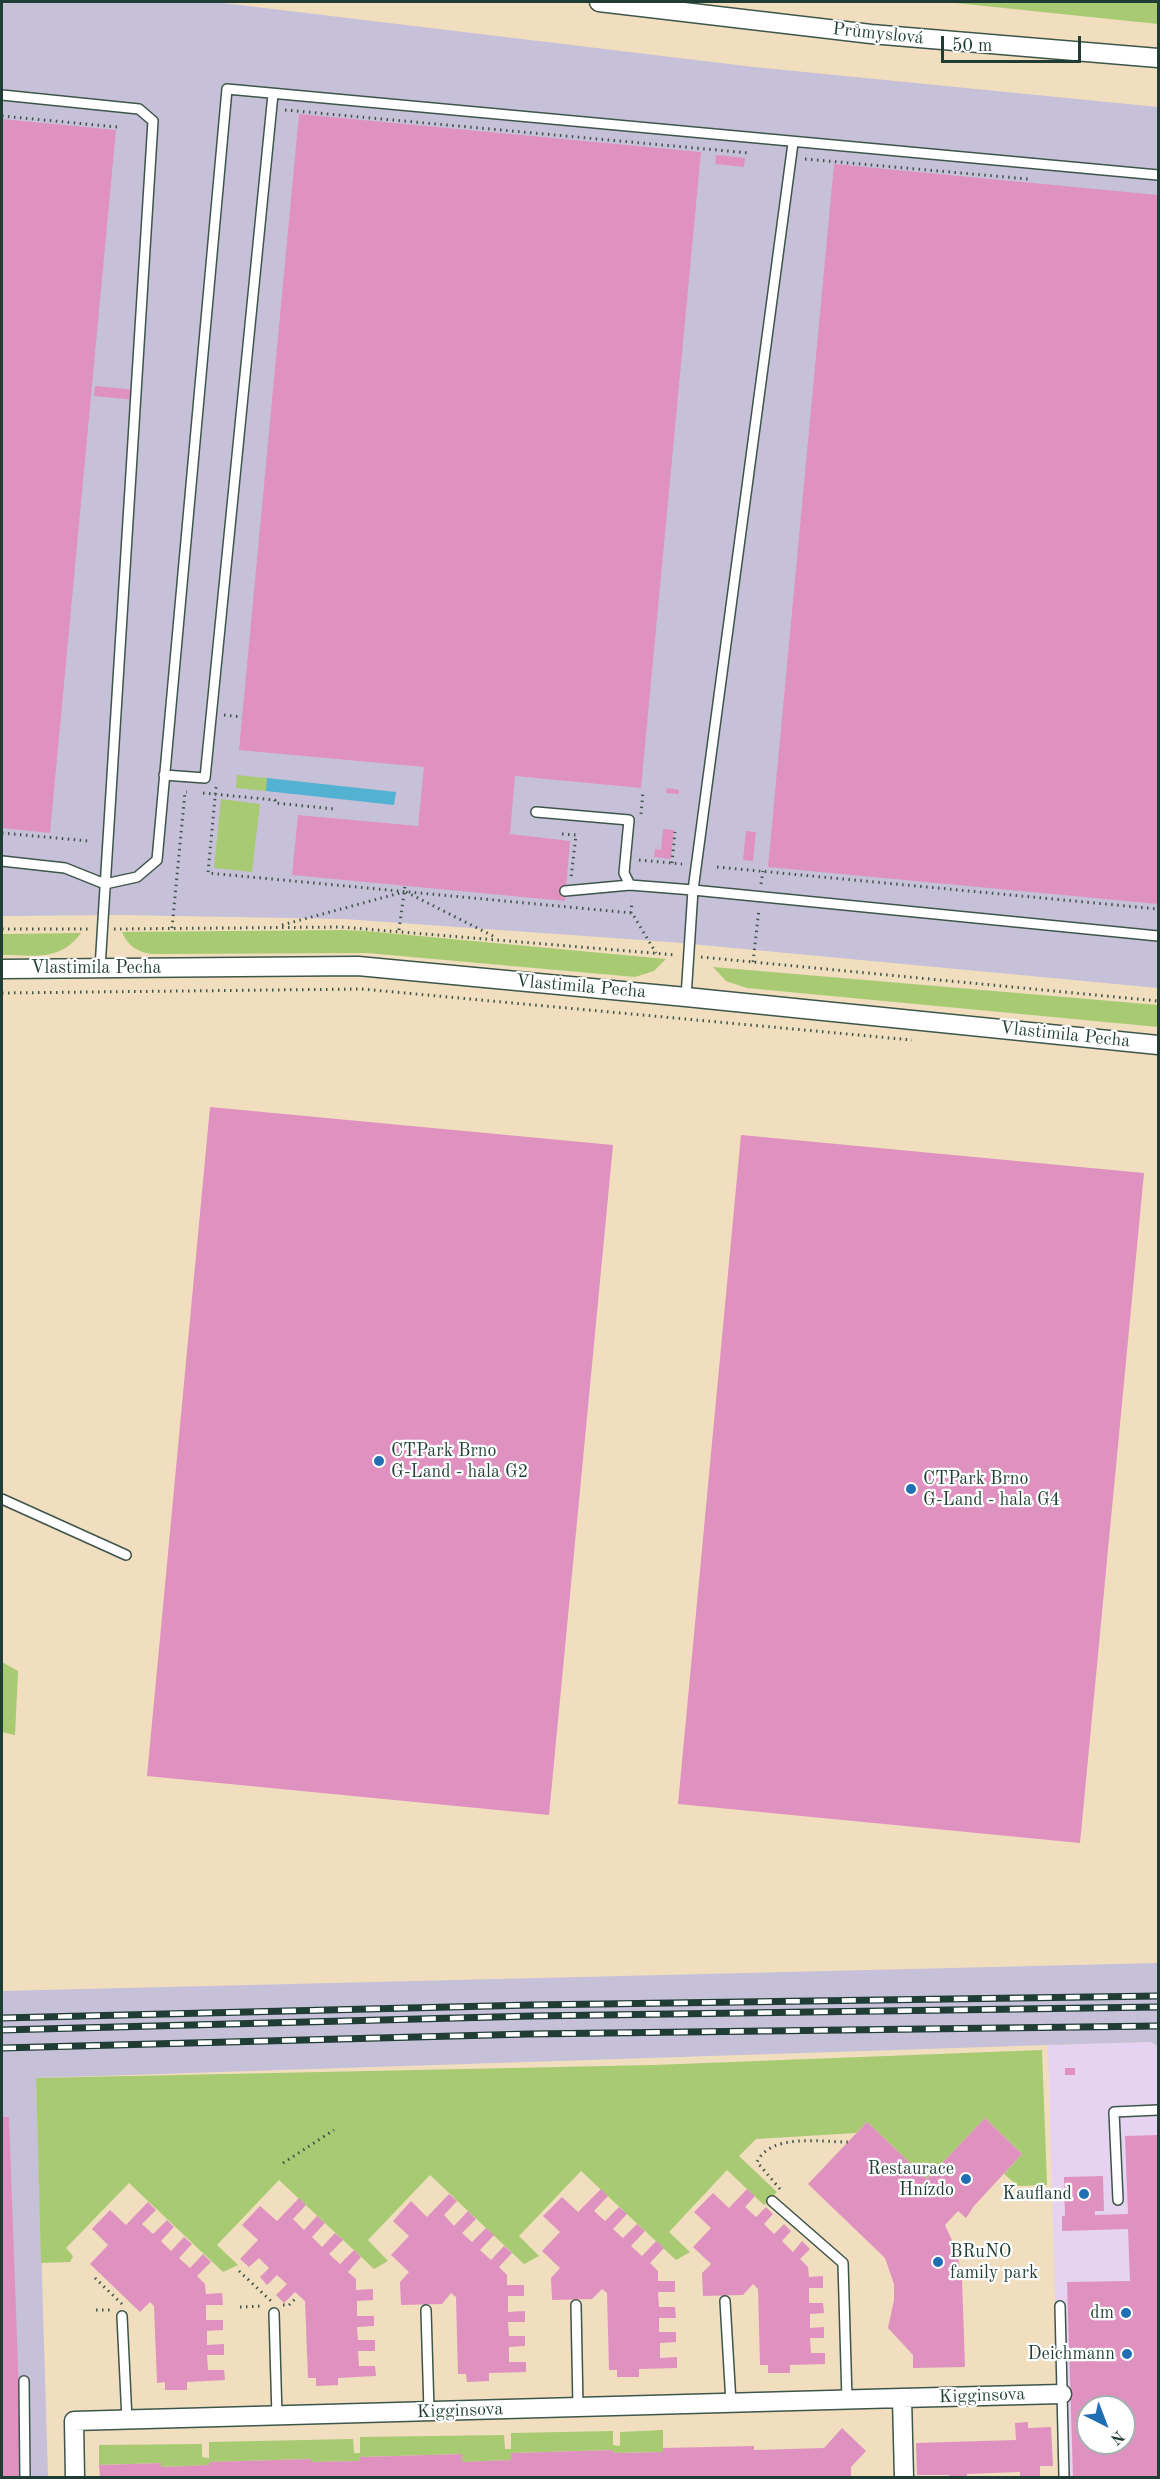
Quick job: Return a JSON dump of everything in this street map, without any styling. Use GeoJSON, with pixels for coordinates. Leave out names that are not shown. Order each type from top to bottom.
{"type":"FeatureCollection","features":[{"type":"Feature","properties":{"kind":"street","name":"Průmyslová"},"geometry":{"type":"LineString","coordinates":[[599,2],[871,34],[1158,58]]}},
{"type":"Feature","properties":{"kind":"street","name":"Vlastimila Pecha"},"geometry":{"type":"LineString","coordinates":[[2,969],[358,966],[1158,1045]]}},
{"type":"Feature","properties":{"kind":"street","name":"Kigginsova"},"geometry":{"type":"LineString","coordinates":[[75,2478],[74,2421],[1062,2394]]}},
{"type":"Feature","properties":{"kind":"street"},"geometry":{"type":"LineString","coordinates":[[902,2398],[904,2478]]}},
{"type":"Feature","properties":{"kind":"lane"},"geometry":{"type":"LineString","coordinates":[[2,861],[65,867],[105,884],[137,877],[157,860],[226,89],[1158,175]]}},
{"type":"Feature","properties":{"kind":"lane"},"geometry":{"type":"LineString","coordinates":[[164,775],[205,778],[273,94]]}},
{"type":"Feature","properties":{"kind":"lane"},"geometry":{"type":"LineString","coordinates":[[2,95],[139,109],[153,121],[100,968]]}},
{"type":"Feature","properties":{"kind":"lane"},"geometry":{"type":"LineString","coordinates":[[686,997],[693,890],[793,143]]}},
{"type":"Feature","properties":{"kind":"lane"},"geometry":{"type":"LineString","coordinates":[[536,812],[629,820],[624,873],[630,885]]}},
{"type":"Feature","properties":{"kind":"lane"},"geometry":{"type":"LineString","coordinates":[[568,891],[630,885],[1158,936]]}},
{"type":"Feature","properties":{"kind":"lane"},"geometry":{"type":"LineString","coordinates":[[2,1499],[126,1556]]}},
{"type":"Feature","properties":{"kind":"lane"},"geometry":{"type":"LineString","coordinates":[[1118,2200],[1114,2112],[1158,2110]]}},
{"type":"Feature","properties":{"kind":"lane"},"geometry":{"type":"LineString","coordinates":[[772,2201],[843,2264],[847,2400]]}},
{"type":"Feature","properties":{"kind":"lane"},"geometry":{"type":"LineString","coordinates":[[725,2301],[731,2403]]}},
{"type":"Feature","properties":{"kind":"lane"},"geometry":{"type":"LineString","coordinates":[[576,2305],[578,2407]]}},
{"type":"Feature","properties":{"kind":"lane"},"geometry":{"type":"LineString","coordinates":[[1060,2306],[1064,2476]]}},
{"type":"Feature","properties":{"kind":"lane"},"geometry":{"type":"LineString","coordinates":[[275,2309],[277,2417]]}},
{"type":"Feature","properties":{"kind":"lane"},"geometry":{"type":"LineString","coordinates":[[426,2310],[429,2412]]}},
{"type":"Feature","properties":{"kind":"lane"},"geometry":{"type":"LineString","coordinates":[[125,2313],[127,2420]]}},
{"type":"Feature","properties":{"kind":"lane"},"geometry":{"type":"LineString","coordinates":[[24,2381],[25,2478]]}},
{"type":"Feature","properties":{"kind":"path"},"geometry":{"type":"LineString","coordinates":[[278,110],[749,153]]}},
{"type":"Feature","properties":{"kind":"path"},"geometry":{"type":"LineString","coordinates":[[2,116],[117,127]]}},
{"type":"Feature","properties":{"kind":"path"},"geometry":{"type":"LineString","coordinates":[[799,159],[1031,179]]}},
{"type":"Feature","properties":{"kind":"path"},"geometry":{"type":"LineString","coordinates":[[224,715],[242,717]]}},
{"type":"Feature","properties":{"kind":"path"},"geometry":{"type":"LineString","coordinates":[[217,783],[208,873],[631,913]]}},
{"type":"Feature","properties":{"kind":"path"},"geometry":{"type":"LineString","coordinates":[[172,928],[185,792],[334,809]]}},
{"type":"Feature","properties":{"kind":"path"},"geometry":{"type":"LineString","coordinates":[[2,832],[89,841]]}},
{"type":"Feature","properties":{"kind":"path"},"geometry":{"type":"LineString","coordinates":[[672,863],[675,832]]}},
{"type":"Feature","properties":{"kind":"path"},"geometry":{"type":"LineString","coordinates":[[562,834],[576,835],[568,907]]}},
{"type":"Feature","properties":{"kind":"path"},"geometry":{"type":"LineString","coordinates":[[636,860],[682,864]]}},
{"type":"Feature","properties":{"kind":"path"},"geometry":{"type":"LineString","coordinates":[[717,867],[1158,909]]}},
{"type":"Feature","properties":{"kind":"path"},"geometry":{"type":"LineString","coordinates":[[761,887],[763,871]]}},
{"type":"Feature","properties":{"kind":"path"},"geometry":{"type":"LineString","coordinates":[[399,930],[405,886]]}},
{"type":"Feature","properties":{"kind":"path"},"geometry":{"type":"LineString","coordinates":[[278,926],[404,891],[498,939]]}},
{"type":"Feature","properties":{"kind":"path"},"geometry":{"type":"LineString","coordinates":[[632,901],[631,913],[656,953]]}},
{"type":"Feature","properties":{"kind":"path"},"geometry":{"type":"LineString","coordinates":[[753,962],[759,907]]}},
{"type":"Feature","properties":{"kind":"path"},"geometry":{"type":"LineString","coordinates":[[2,929],[278,926],[399,930],[1158,1001]]}},
{"type":"Feature","properties":{"kind":"path"},"geometry":{"type":"LineString","coordinates":[[2,993],[362,989],[921,1041]]}},
{"type":"Feature","properties":{"kind":"path"},"geometry":{"type":"LineString","coordinates":[[282,2163],[334,2130]]}},
{"type":"Feature","properties":{"kind":"path"},"geometry":{"type":"LineString","coordinates":[[772,2201],[780,2188],[757,2162],[760,2155],[769,2147],[782,2142],[848,2142]]}},
{"type":"Feature","properties":{"kind":"path"},"geometry":{"type":"LineString","coordinates":[[239,2271],[275,2309]]}},
{"type":"Feature","properties":{"kind":"path"},"geometry":{"type":"LineString","coordinates":[[95,2278],[125,2313]]}},
{"type":"Feature","properties":{"kind":"path"},"geometry":{"type":"LineString","coordinates":[[240,2307],[275,2309],[289,2305],[297,2297]]}},
{"type":"Feature","properties":{"kind":"path"},"geometry":{"type":"LineString","coordinates":[[96,2310],[113,2310]]}},
{"type":"Feature","properties":{"kind":"shaded area"},"geometry":{"type":"Polygon","coordinates":[[[2,2],[215,2],[754,67],[1158,107],[1158,988],[670,942],[344,919],[122,915],[2,916],[2,2]]]}},
{"type":"Feature","properties":{"kind":"shaded area"},"geometry":{"type":"Polygon","coordinates":[[[1158,1963],[1158,2046],[1151,2042],[36,2078],[48,2477],[2,2478],[2,1991],[1158,1963]]]}},
{"type":"Feature","properties":{"kind":"shaded area"},"geometry":{"type":"Polygon","coordinates":[[[1151,2042],[1158,2046],[1158,2477],[1060,2477],[1048,2045],[1151,2042]]]}},
{"type":"Feature","properties":{"kind":"green space"},"geometry":{"type":"Polygon","coordinates":[[[946,2],[1158,2],[1158,24],[946,2]]]}},
{"type":"Feature","properties":{"kind":"green space"},"geometry":{"type":"Polygon","coordinates":[[[237,775],[267,778],[266,791],[236,788],[237,775]]]}},
{"type":"Feature","properties":{"kind":"green space"},"geometry":{"type":"Polygon","coordinates":[[[221,799],[260,804],[252,872],[214,868],[221,799]]]}},
{"type":"Feature","properties":{"kind":"green space"},"geometry":{"type":"Polygon","coordinates":[[[343,930],[666,959],[654,971],[635,977],[367,953],[152,954],[134,948],[122,932],[343,930]]]}},
{"type":"Feature","properties":{"kind":"green space"},"geometry":{"type":"Polygon","coordinates":[[[81,933],[64,949],[55,953],[35,956],[2,955],[2,934],[81,933]]]}},
{"type":"Feature","properties":{"kind":"green space"},"geometry":{"type":"Polygon","coordinates":[[[713,967],[1158,1005],[1158,1027],[747,988],[726,981],[713,967]]]}},
{"type":"Feature","properties":{"kind":"green space"},"geometry":{"type":"Polygon","coordinates":[[[2,1662],[18,1671],[15,1735],[2,1732],[2,1662]]]}},
{"type":"Feature","properties":{"kind":"green space"},"geometry":{"type":"Polygon","coordinates":[[[1042,2050],[1047,2185],[1018,2186],[1004,2174],[1022,2154],[985,2118],[927,2179],[867,2122],[856,2133],[756,2139],[739,2156],[777,2192],[764,2205],[727,2170],[669,2232],[690,2252],[676,2260],[581,2171],[519,2236],[539,2256],[524,2264],[430,2175],[368,2240],[388,2261],[374,2269],[279,2180],[217,2245],[238,2265],[223,2272],[129,2183],[66,2248],[73,2256],[70,2262],[41,2263],[36,2078],[654,2065],[1042,2050]]]}},
{"type":"Feature","properties":{"kind":"green space"},"geometry":{"type":"Polygon","coordinates":[[[663,2430],[663,2452],[613,2453],[613,2450],[511,2453],[511,2460],[462,2462],[462,2454],[361,2457],[360,2461],[311,2462],[310,2459],[210,2462],[210,2465],[161,2467],[160,2463],[99,2465],[99,2445],[202,2444],[202,2457],[209,2458],[209,2442],[353,2439],[354,2453],[360,2453],[360,2437],[504,2435],[505,2449],[511,2449],[511,2433],[613,2431],[613,2445],[620,2446],[620,2432],[663,2430]]]}},
{"type":"Feature","properties":{"kind":"water"},"geometry":{"type":"Polygon","coordinates":[[[267,778],[396,792],[394,805],[266,791],[267,778]]]}},
{"type":"Feature","properties":{"kind":"building"},"geometry":{"type":"Polygon","coordinates":[[[299,114],[701,152],[641,788],[515,776],[510,834],[570,841],[565,901],[292,875],[298,815],[418,826],[424,767],[239,750],[299,114]]]}},
{"type":"Feature","properties":{"kind":"building"},"geometry":{"type":"Polygon","coordinates":[[[2,119],[116,130],[50,833],[2,828],[2,119]]]}},
{"type":"Feature","properties":{"kind":"building"},"geometry":{"type":"Polygon","coordinates":[[[716,155],[745,158],[744,167],[715,164],[716,155]]]}},
{"type":"Feature","properties":{"kind":"building"},"geometry":{"type":"Polygon","coordinates":[[[834,164],[1158,195],[1158,904],[768,867],[834,164]]]}},
{"type":"Feature","properties":{"kind":"building"},"geometry":{"type":"Polygon","coordinates":[[[95,386],[137,390],[136,400],[94,396],[95,386]]]}},
{"type":"Feature","properties":{"kind":"building"},"geometry":{"type":"Polygon","coordinates":[[[667,788],[679,790],[679,794],[666,793],[667,788]]]}},
{"type":"Feature","properties":{"kind":"building"},"geometry":{"type":"Polygon","coordinates":[[[663,829],[674,830],[671,859],[654,857],[655,849],[661,850],[663,829]]]}},
{"type":"Feature","properties":{"kind":"building"},"geometry":{"type":"Polygon","coordinates":[[[746,831],[756,832],[753,861],[743,860],[746,831]]]}},
{"type":"Feature","properties":{"kind":"building","name":"CTPark Brno G-Land - hala G2"},"geometry":{"type":"Polygon","coordinates":[[[210,1107],[613,1145],[549,1815],[147,1776],[210,1107]]]}},
{"type":"Feature","properties":{"kind":"building","name":"CTPark Brno G-Land - hala G4"},"geometry":{"type":"Polygon","coordinates":[[[741,1135],[1144,1173],[1080,1843],[678,1804],[741,1135]]]}},
{"type":"Feature","properties":{"kind":"building"},"geometry":{"type":"Polygon","coordinates":[[[1065,2068],[1075,2068],[1075,2075],[1065,2075],[1065,2068]]]}},
{"type":"Feature","properties":{"kind":"building"},"geometry":{"type":"Polygon","coordinates":[[[2,2117],[9,2117],[22,2478],[2,2478],[2,2117]]]}},
{"type":"Feature","properties":{"kind":"building"},"geometry":{"type":"Polygon","coordinates":[[[985,2118],[1022,2154],[974,2206],[966,2218],[958,2211],[945,2225],[956,2249],[962,2278],[965,2367],[913,2368],[913,2355],[888,2328],[894,2300],[894,2284],[885,2258],[808,2184],[867,2122],[927,2179],[985,2118]]]}},
{"type":"Feature","properties":{"kind":"building"},"geometry":{"type":"Polygon","coordinates":[[[1158,2135],[1158,2478],[1073,2478],[1067,2282],[1130,2281],[1128,2229],[1062,2231],[1062,2216],[1065,2216],[1064,2177],[1103,2176],[1104,2211],[1095,2211],[1095,2215],[1128,2214],[1125,2136],[1158,2135]]]}},
{"type":"Feature","properties":{"kind":"building"},"geometry":{"type":"Polygon","coordinates":[[[601,2189],[608,2196],[594,2211],[605,2221],[619,2207],[627,2214],[613,2229],[623,2238],[637,2224],[645,2231],[631,2246],[642,2256],[656,2241],[664,2248],[650,2263],[658,2271],[658,2281],[675,2281],[675,2292],[658,2292],[659,2307],[675,2307],[676,2318],[659,2318],[659,2332],[676,2332],[676,2342],[660,2343],[660,2358],[677,2357],[677,2368],[639,2369],[639,2377],[617,2377],[617,2370],[609,2370],[607,2293],[602,2289],[592,2299],[552,2300],[551,2278],[560,2268],[542,2251],[560,2232],[543,2216],[562,2197],[578,2212],[601,2189]]]}},
{"type":"Feature","properties":{"kind":"building"},"geometry":{"type":"Polygon","coordinates":[[[747,2189],[755,2196],[745,2207],[756,2217],[766,2207],[773,2214],[764,2224],[774,2234],[784,2224],[791,2231],[782,2241],[793,2252],[802,2241],[810,2249],[800,2259],[808,2267],[809,2277],[823,2276],[823,2288],[809,2288],[809,2303],[823,2303],[824,2313],[810,2314],[810,2328],[824,2327],[824,2338],[810,2338],[811,2353],[825,2353],[825,2364],[790,2365],[790,2373],[768,2373],[768,2365],[760,2365],[758,2289],[753,2284],[743,2295],[703,2296],[702,2273],[711,2264],[693,2247],[711,2228],[694,2212],[713,2193],[729,2208],[747,2189]]]}},
{"type":"Feature","properties":{"kind":"building"},"geometry":{"type":"Polygon","coordinates":[[[449,2194],[457,2201],[444,2215],[454,2226],[468,2211],[476,2219],[462,2233],[472,2242],[486,2228],[494,2235],[480,2250],[491,2260],[504,2246],[512,2253],[499,2267],[507,2275],[507,2285],[524,2285],[524,2296],[508,2296],[508,2312],[525,2311],[525,2322],[508,2322],[509,2336],[525,2336],[525,2346],[509,2347],[509,2362],[526,2362],[526,2372],[489,2373],[489,2381],[467,2382],[466,2374],[458,2374],[456,2297],[451,2293],[442,2304],[401,2305],[400,2282],[409,2272],[391,2255],[409,2236],[393,2221],[411,2201],[427,2217],[449,2194]]]}},
{"type":"Feature","properties":{"kind":"building"},"geometry":{"type":"Polygon","coordinates":[[[299,2198],[306,2205],[293,2219],[304,2230],[317,2216],[325,2223],[312,2237],[322,2247],[335,2233],[343,2240],[329,2254],[340,2264],[354,2250],[361,2257],[348,2272],[356,2279],[356,2290],[373,2289],[373,2300],[357,2301],[357,2316],[374,2316],[374,2326],[357,2327],[358,2340],[375,2340],[375,2351],[358,2351],[359,2366],[375,2366],[376,2376],[338,2378],[338,2385],[316,2386],[316,2378],[308,2378],[305,2301],[295,2292],[284,2303],[276,2295],[287,2284],[277,2275],[267,2285],[260,2277],[269,2268],[259,2258],[249,2267],[240,2259],[258,2240],[242,2225],[260,2206],[277,2221],[299,2198]]]}},
{"type":"Feature","properties":{"kind":"building"},"geometry":{"type":"Polygon","coordinates":[[[148,2202],[156,2210],[142,2224],[153,2234],[167,2220],[174,2227],[161,2241],[171,2251],[184,2237],[192,2244],[179,2258],[190,2268],[203,2254],[211,2262],[197,2276],[205,2284],[206,2294],[222,2293],[223,2305],[206,2305],[206,2320],[223,2320],[223,2330],[207,2331],[207,2345],[224,2344],[224,2355],[207,2355],[208,2370],[224,2370],[225,2380],[187,2382],[187,2390],[165,2390],[165,2382],[157,2383],[154,2306],[150,2302],[140,2312],[90,2264],[108,2245],[92,2229],[110,2210],[126,2225],[148,2202]]]}},
{"type":"Feature","properties":{"kind":"building"},"geometry":{"type":"Polygon","coordinates":[[[1028,2422],[1028,2428],[1051,2427],[1053,2466],[1040,2466],[1040,2478],[1020,2478],[1020,2472],[967,2474],[967,2478],[950,2478],[949,2475],[917,2475],[916,2443],[1016,2440],[1015,2423],[1028,2422]]]}},
{"type":"Feature","properties":{"kind":"building"},"geometry":{"type":"Polygon","coordinates":[[[842,2428],[866,2451],[851,2467],[851,2478],[100,2478],[99,2465],[161,2463],[161,2467],[210,2465],[209,2462],[311,2459],[311,2462],[360,2461],[360,2457],[462,2454],[462,2462],[511,2460],[511,2453],[613,2450],[613,2453],[663,2452],[663,2448],[754,2446],[754,2450],[824,2448],[842,2428]]]}},
{"type":"Feature","properties":{"kind":"railway"},"geometry":{"type":"LineString","coordinates":[[2,2018],[531,2005],[1158,1996]]}},
{"type":"Feature","properties":{"kind":"railway"},"geometry":{"type":"LineString","coordinates":[[2,2030],[532,2016],[1158,2007]]}},
{"type":"Feature","properties":{"kind":"railway"},"geometry":{"type":"LineString","coordinates":[[2,2048],[529,2034],[1158,2026]]}},
{"type":"Feature","properties":{"kind":"place","name":"CTPark Brno G-Land - hala G2"},"geometry":{"type":"Point","coordinates":[379,1461]}},
{"type":"Feature","properties":{"kind":"place","name":"CTPark Brno G-Land - hala G4"},"geometry":{"type":"Point","coordinates":[911,1489]}},
{"type":"Feature","properties":{"kind":"place","name":"Restaurace Hnízdo"},"geometry":{"type":"Point","coordinates":[966,2179]}},
{"type":"Feature","properties":{"kind":"place","name":"Kaufland"},"geometry":{"type":"Point","coordinates":[1084,2194]}},
{"type":"Feature","properties":{"kind":"place","name":"BRuNO family park"},"geometry":{"type":"Point","coordinates":[938,2262]}},
{"type":"Feature","properties":{"kind":"place","name":"dm"},"geometry":{"type":"Point","coordinates":[1126,2313]}},
{"type":"Feature","properties":{"kind":"place","name":"Deichmann"},"geometry":{"type":"Point","coordinates":[1127,2354]}}]}
